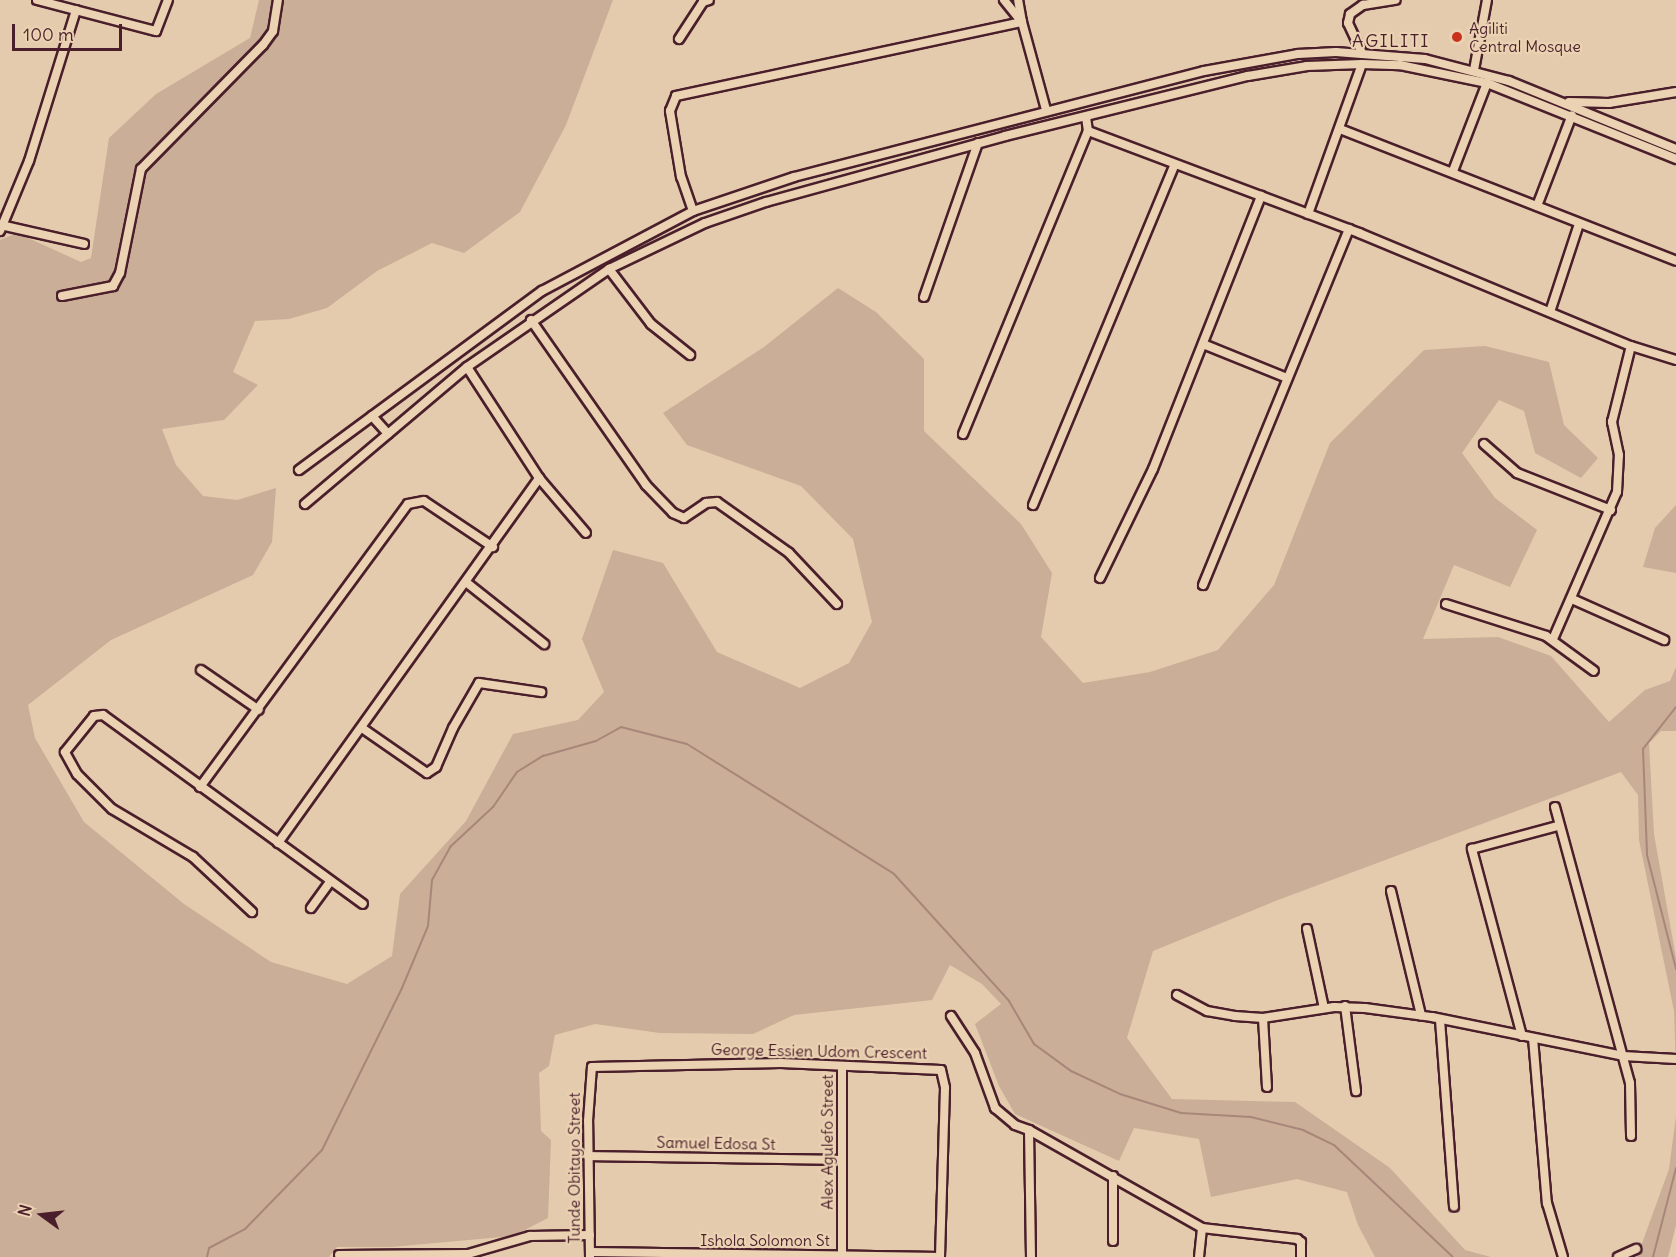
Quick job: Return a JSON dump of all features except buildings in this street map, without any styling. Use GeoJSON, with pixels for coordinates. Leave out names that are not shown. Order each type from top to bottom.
{"type":"FeatureCollection","features":[{"type":"Feature","properties":{"kind":"street"},"geometry":{"type":"LineString","coordinates":[[37,0],[156,31],[168,0]]}},
{"type":"Feature","properties":{"kind":"street"},"geometry":{"type":"LineString","coordinates":[[62,296],[113,286],[120,273],[141,169],[263,45],[273,31],[278,0]]}},
{"type":"Feature","properties":{"kind":"street"},"geometry":{"type":"LineString","coordinates":[[1004,0],[1022,22]]}},
{"type":"Feature","properties":{"kind":"street"},"geometry":{"type":"LineString","coordinates":[[1018,0],[1046,110]]}},
{"type":"Feature","properties":{"kind":"street"},"geometry":{"type":"LineString","coordinates":[[1362,53],[1348,23],[1350,14],[1363,5],[1396,0]]}},
{"type":"Feature","properties":{"kind":"street"},"geometry":{"type":"LineString","coordinates":[[1474,70],[1487,0]]}},
{"type":"Feature","properties":{"kind":"street"},"geometry":{"type":"LineString","coordinates":[[680,39],[702,1]]}},
{"type":"Feature","properties":{"kind":"street"},"geometry":{"type":"LineString","coordinates":[[76,10],[3,229],[84,244]]}},
{"type":"Feature","properties":{"kind":"street"},"geometry":{"type":"LineString","coordinates":[[693,211],[681,177],[670,111],[676,96],[1022,22]]}},
{"type":"Feature","properties":{"kind":"street"},"geometry":{"type":"LineString","coordinates":[[299,470],[542,291],[693,211],[772,184],[1046,110],[1267,57],[1362,53],[1474,70],[1562,102],[1676,150]]}},
{"type":"Feature","properties":{"kind":"street"},"geometry":{"type":"LineString","coordinates":[[1308,214],[1362,64]]}},
{"type":"Feature","properties":{"kind":"street"},"geometry":{"type":"LineString","coordinates":[[305,504],[467,367],[531,320],[609,269],[705,223],[746,209],[1005,136],[1248,76],[1307,66],[1362,64],[1400,66],[1487,83],[1572,115],[1676,159]]}},
{"type":"Feature","properties":{"kind":"street"},"geometry":{"type":"LineString","coordinates":[[1453,171],[1487,83]]}},
{"type":"Feature","properties":{"kind":"street"},"geometry":{"type":"LineString","coordinates":[[1562,102],[1609,103],[1676,92]]}},
{"type":"Feature","properties":{"kind":"street"},"geometry":{"type":"LineString","coordinates":[[1537,206],[1572,115]]}},
{"type":"Feature","properties":{"kind":"street"},"geometry":{"type":"LineString","coordinates":[[963,434],[1088,131],[1086,117]]}},
{"type":"Feature","properties":{"kind":"street"},"geometry":{"type":"LineString","coordinates":[[1002,122],[1005,136]]}},
{"type":"Feature","properties":{"kind":"street"},"geometry":{"type":"LineString","coordinates":[[1340,129],[1453,171],[1579,224],[1676,261]]}},
{"type":"Feature","properties":{"kind":"street"},"geometry":{"type":"LineString","coordinates":[[1088,131],[1348,229],[1631,346],[1676,360]]}},
{"type":"Feature","properties":{"kind":"street"},"geometry":{"type":"LineString","coordinates":[[924,297],[978,143]]}},
{"type":"Feature","properties":{"kind":"street"},"geometry":{"type":"LineString","coordinates":[[1033,505],[1175,164]]}},
{"type":"Feature","properties":{"kind":"street"},"geometry":{"type":"LineString","coordinates":[[1100,578],[1153,469],[1261,196]]}},
{"type":"Feature","properties":{"kind":"street"},"geometry":{"type":"LineString","coordinates":[[1550,312],[1579,224]]}},
{"type":"Feature","properties":{"kind":"street"},"geometry":{"type":"LineString","coordinates":[[1203,585],[1348,229]]}},
{"type":"Feature","properties":{"kind":"street"},"geometry":{"type":"LineString","coordinates":[[609,269],[651,324],[690,355]]}},
{"type":"Feature","properties":{"kind":"street"},"geometry":{"type":"LineString","coordinates":[[531,320],[646,485],[673,513],[684,518],[706,502],[717,502],[789,553],[837,604]]}},
{"type":"Feature","properties":{"kind":"street"},"geometry":{"type":"LineString","coordinates":[[1203,344],[1287,378]]}},
{"type":"Feature","properties":{"kind":"street"},"geometry":{"type":"LineString","coordinates":[[1553,639],[1611,510],[1620,476],[1612,422],[1631,346]]}},
{"type":"Feature","properties":{"kind":"street"},"geometry":{"type":"LineString","coordinates":[[467,367],[539,478],[586,533]]}},
{"type":"Feature","properties":{"kind":"street"},"geometry":{"type":"LineString","coordinates":[[372,416],[388,434]]}},
{"type":"Feature","properties":{"kind":"street"},"geometry":{"type":"LineString","coordinates":[[1484,444],[1516,473],[1611,510]]}},
{"type":"Feature","properties":{"kind":"street"},"geometry":{"type":"LineString","coordinates":[[278,843],[493,547],[539,478]]}},
{"type":"Feature","properties":{"kind":"street"},"geometry":{"type":"LineString","coordinates":[[200,788],[408,504],[424,501],[493,547]]}},
{"type":"Feature","properties":{"kind":"street"},"geometry":{"type":"LineString","coordinates":[[466,582],[544,644]]}},
{"type":"Feature","properties":{"kind":"street"},"geometry":{"type":"LineString","coordinates":[[1572,599],[1664,640]]}},
{"type":"Feature","properties":{"kind":"street"},"geometry":{"type":"LineString","coordinates":[[1446,604],[1553,639],[1594,671]]}},
{"type":"Feature","properties":{"kind":"street"},"geometry":{"type":"LineString","coordinates":[[201,670],[259,710]]}},
{"type":"Feature","properties":{"kind":"street"},"geometry":{"type":"LineString","coordinates":[[362,728],[428,773],[436,767],[453,728],[479,684],[541,692]]}},
{"type":"Feature","properties":{"kind":"street"},"geometry":{"type":"LineString","coordinates":[[252,912],[193,857],[104,803],[77,774],[65,752],[94,716],[100,714],[363,904]]}},
{"type":"Feature","properties":{"kind":"street"},"geometry":{"type":"LineString","coordinates":[[1555,807],[1630,1083],[1630,1136]]}},
{"type":"Feature","properties":{"kind":"street"},"geometry":{"type":"LineString","coordinates":[[1522,1036],[1472,849],[1557,826]]}},
{"type":"Feature","properties":{"kind":"street"},"geometry":{"type":"LineString","coordinates":[[311,908],[330,882]]}},
{"type":"Feature","properties":{"kind":"street"},"geometry":{"type":"LineString","coordinates":[[1390,891],[1421,1015]]}},
{"type":"Feature","properties":{"kind":"street"},"geometry":{"type":"LineString","coordinates":[[1307,928],[1324,1008]]}},
{"type":"Feature","properties":{"kind":"street"},"geometry":{"type":"LineString","coordinates":[[1177,995],[1207,1011],[1263,1017],[1345,1006],[1421,1015],[1623,1056],[1676,1059]]}},
{"type":"Feature","properties":{"kind":"street"},"geometry":{"type":"LineString","coordinates":[[1345,1006],[1356,1091]]}},
{"type":"Feature","properties":{"kind":"street"},"geometry":{"type":"LineString","coordinates":[[951,1016],[975,1053],[995,1108],[1015,1125],[1029,1130],[1113,1176],[1202,1228],[1297,1239],[1301,1242],[1301,1257]]}},
{"type":"Feature","properties":{"kind":"street"},"geometry":{"type":"LineString","coordinates":[[1263,1017],[1267,1087]]}},
{"type":"Feature","properties":{"kind":"street"},"geometry":{"type":"LineString","coordinates":[[1440,1020],[1454,1206]]}},
{"type":"Feature","properties":{"kind":"street"},"geometry":{"type":"LineString","coordinates":[[1533,1038],[1547,1203],[1563,1257]]}},
{"type":"Feature","properties":{"kind":"street","name":"George Essien Udom Crescent"},"geometry":{"type":"LineString","coordinates":[[616,1065],[936,1068],[944,1075],[940,1257]]}},
{"type":"Feature","properties":{"kind":"street","name":"Tunde Obitayo Street"},"geometry":{"type":"LineString","coordinates":[[590,1255],[588,1156],[592,1066],[616,1065]]}},
{"type":"Feature","properties":{"kind":"street","name":"Alex Agulefo Street"},"geometry":{"type":"LineString","coordinates":[[842,1066],[842,1255]]}},
{"type":"Feature","properties":{"kind":"street"},"geometry":{"type":"LineString","coordinates":[[1029,1130],[1031,1257]]}},
{"type":"Feature","properties":{"kind":"street","name":"Samuel Edosa St"},"geometry":{"type":"LineString","coordinates":[[588,1156],[843,1160]]}},
{"type":"Feature","properties":{"kind":"street"},"geometry":{"type":"LineString","coordinates":[[1113,1176],[1113,1241]]}},
{"type":"Feature","properties":{"kind":"street"},"geometry":{"type":"LineString","coordinates":[[1199,1257],[1202,1228]]}},
{"type":"Feature","properties":{"kind":"street"},"geometry":{"type":"LineString","coordinates":[[339,1254],[468,1254],[531,1236],[590,1235]]}},
{"type":"Feature","properties":{"kind":"street"},"geometry":{"type":"LineString","coordinates":[[1618,1257],[1636,1249]]}},
{"type":"Feature","properties":{"kind":"street","name":"Ishola Solomon St"},"geometry":{"type":"LineString","coordinates":[[590,1255],[940,1257]]}},
{"type":"Feature","properties":{"kind":"shaded area"},"geometry":{"type":"Polygon","coordinates":[[[259,0],[613,0],[566,125],[520,212],[464,253],[432,243],[377,271],[327,308],[289,319],[255,321],[233,372],[258,385],[224,420],[162,429],[176,465],[203,496],[237,500],[276,488],[272,542],[253,575],[111,640],[28,705],[35,738],[84,822],[184,904],[271,962],[347,984],[392,956],[400,894],[466,821],[513,734],[578,720],[604,692],[582,639],[613,550],[663,563],[717,652],[800,688],[849,663],[872,622],[853,539],[801,486],[687,445],[663,413],[764,347],[838,288],[876,312],[924,359],[924,431],[1021,524],[1052,573],[1041,637],[1083,683],[1150,672],[1218,650],[1274,585],[1330,443],[1424,350],[1485,346],[1549,362],[1564,425],[1598,458],[1581,478],[1535,453],[1524,411],[1499,400],[1462,453],[1495,498],[1537,530],[1510,587],[1454,565],[1423,639],[1498,637],[1551,656],[1609,722],[1645,690],[1670,681],[1676,667],[1676,731],[1661,731],[1649,743],[1654,834],[1676,958],[1676,1070],[1674,1011],[1639,840],[1638,795],[1621,772],[1278,900],[1153,951],[1127,1038],[1172,1099],[1295,1102],[1390,1168],[1465,1250],[1491,1257],[1375,1257],[1358,1225],[1347,1192],[1297,1179],[1211,1197],[1199,1139],[1134,1128],[1119,1161],[1015,1114],[999,1086],[975,1024],[1001,1004],[982,984],[950,965],[932,1000],[794,1015],[753,1034],[660,1033],[595,1024],[555,1035],[549,1066],[539,1073],[541,1131],[551,1140],[548,1218],[513,1236],[391,1247],[337,1247],[329,1257],[0,1257],[0,240],[17,233],[81,262],[91,258],[109,138],[156,94],[250,38],[259,0]]]}},
{"type":"Feature","properties":{"kind":"shaded area"},"geometry":{"type":"Polygon","coordinates":[[[1676,505],[1676,573],[1643,567],[1655,528],[1676,505]]]}},
{"type":"Feature","properties":{"kind":"shaded area"},"geometry":{"type":"Polygon","coordinates":[[[1676,1116],[1676,1225],[1668,1257],[1637,1257],[1669,1169],[1676,1116]]]}},
{"type":"Feature","properties":{"kind":"waterway"},"geometry":{"type":"LineString","coordinates":[[1676,707],[1643,749],[1647,855],[1676,969]]}},
{"type":"Feature","properties":{"kind":"waterway"},"geometry":{"type":"LineString","coordinates":[[207,1257],[209,1248],[245,1229],[322,1150],[402,988],[428,926],[432,880],[450,847],[493,807],[517,772],[543,756],[596,741],[621,727],[687,744],[894,874],[1009,1001],[1034,1044],[1071,1071],[1120,1094],[1181,1113],[1251,1117],[1303,1130],[1334,1145],[1453,1257]]}},
{"type":"Feature","properties":{"kind":"waterway"},"geometry":{"type":"LineString","coordinates":[[1653,1257],[1676,1168]]}},
{"type":"Feature","properties":{"kind":"place","name":"Agiliti Central Mosque"},"geometry":{"type":"Point","coordinates":[1457,37]}},
{"type":"Feature","properties":{"kind":"district","name":"AGILITI"},"geometry":{"type":"Point","coordinates":[1391,41]}}]}
